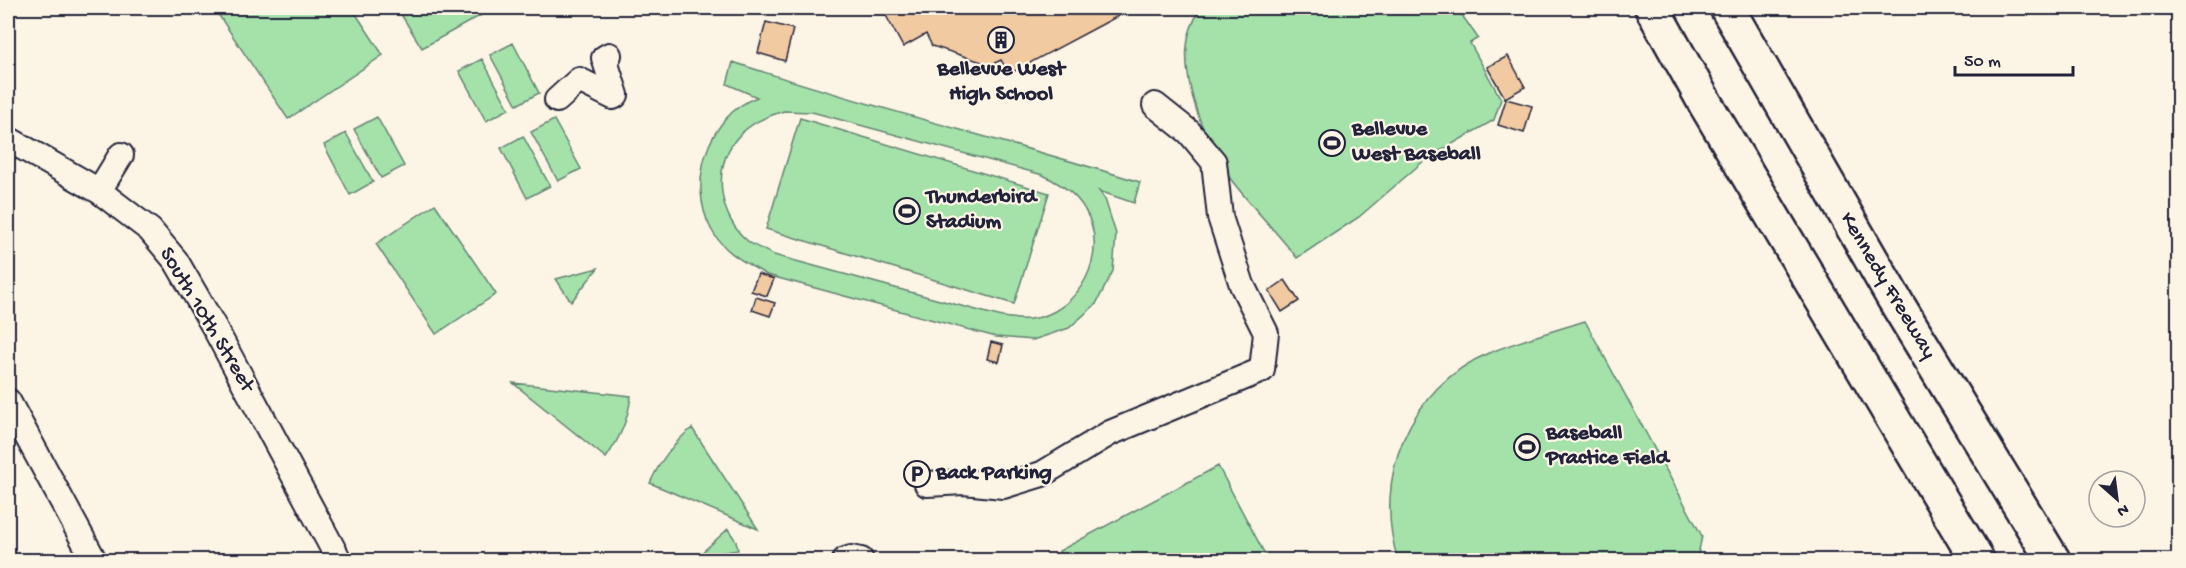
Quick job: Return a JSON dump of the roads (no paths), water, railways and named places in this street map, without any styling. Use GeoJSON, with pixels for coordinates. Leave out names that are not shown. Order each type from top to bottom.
{"type":"FeatureCollection","features":[{"type":"Feature","properties":{"kind":"highway"},"geometry":{"type":"LineString","coordinates":[[1652,8],[1705,104],[1977,561]]}},
{"type":"Feature","properties":{"kind":"highway","name":"Kennedy Freeway"},"geometry":{"type":"LineString","coordinates":[[1727,8],[1887,287],[2053,561]]}},
{"type":"Feature","properties":{"kind":"street"},"geometry":{"type":"LineString","coordinates":[[557,100],[579,80],[613,97],[616,95],[604,58],[609,55]]}},
{"type":"Feature","properties":{"kind":"street"},"geometry":{"type":"LineString","coordinates":[[927,484],[964,482],[1003,486],[1042,474],[1110,433],[1262,370],[1266,333],[1242,285],[1220,217],[1214,162],[1189,132],[1155,105]]}},
{"type":"Feature","properties":{"kind":"street","name":"South 10th Street"},"geometry":{"type":"LineString","coordinates":[[8,139],[99,191],[150,230],[176,261],[213,325],[339,561]]}},
{"type":"Feature","properties":{"kind":"street"},"geometry":{"type":"LineString","coordinates":[[99,191],[121,155]]}},
{"type":"Feature","properties":{"kind":"street"},"geometry":{"type":"LineString","coordinates":[[8,400],[94,561]]}},
{"type":"Feature","properties":{"kind":"street"},"geometry":{"type":"LineString","coordinates":[[845,561],[851,558],[861,561]]}},
{"type":"Feature","properties":{"kind":"place","name":"Bellevue West High School"},"geometry":{"type":"Point","coordinates":[1001,40]}},
{"type":"Feature","properties":{"kind":"place","name":"Bellevue West Baseball"},"geometry":{"type":"Point","coordinates":[1332,143]}},
{"type":"Feature","properties":{"kind":"place","name":"Thunderbird Stadium"},"geometry":{"type":"Point","coordinates":[907,211]}},
{"type":"Feature","properties":{"kind":"place","name":"Baseball Practice Field"},"geometry":{"type":"Point","coordinates":[1527,447]}},
{"type":"Feature","properties":{"kind":"place","name":"Back Parking"},"geometry":{"type":"Point","coordinates":[917,474]}}]}
